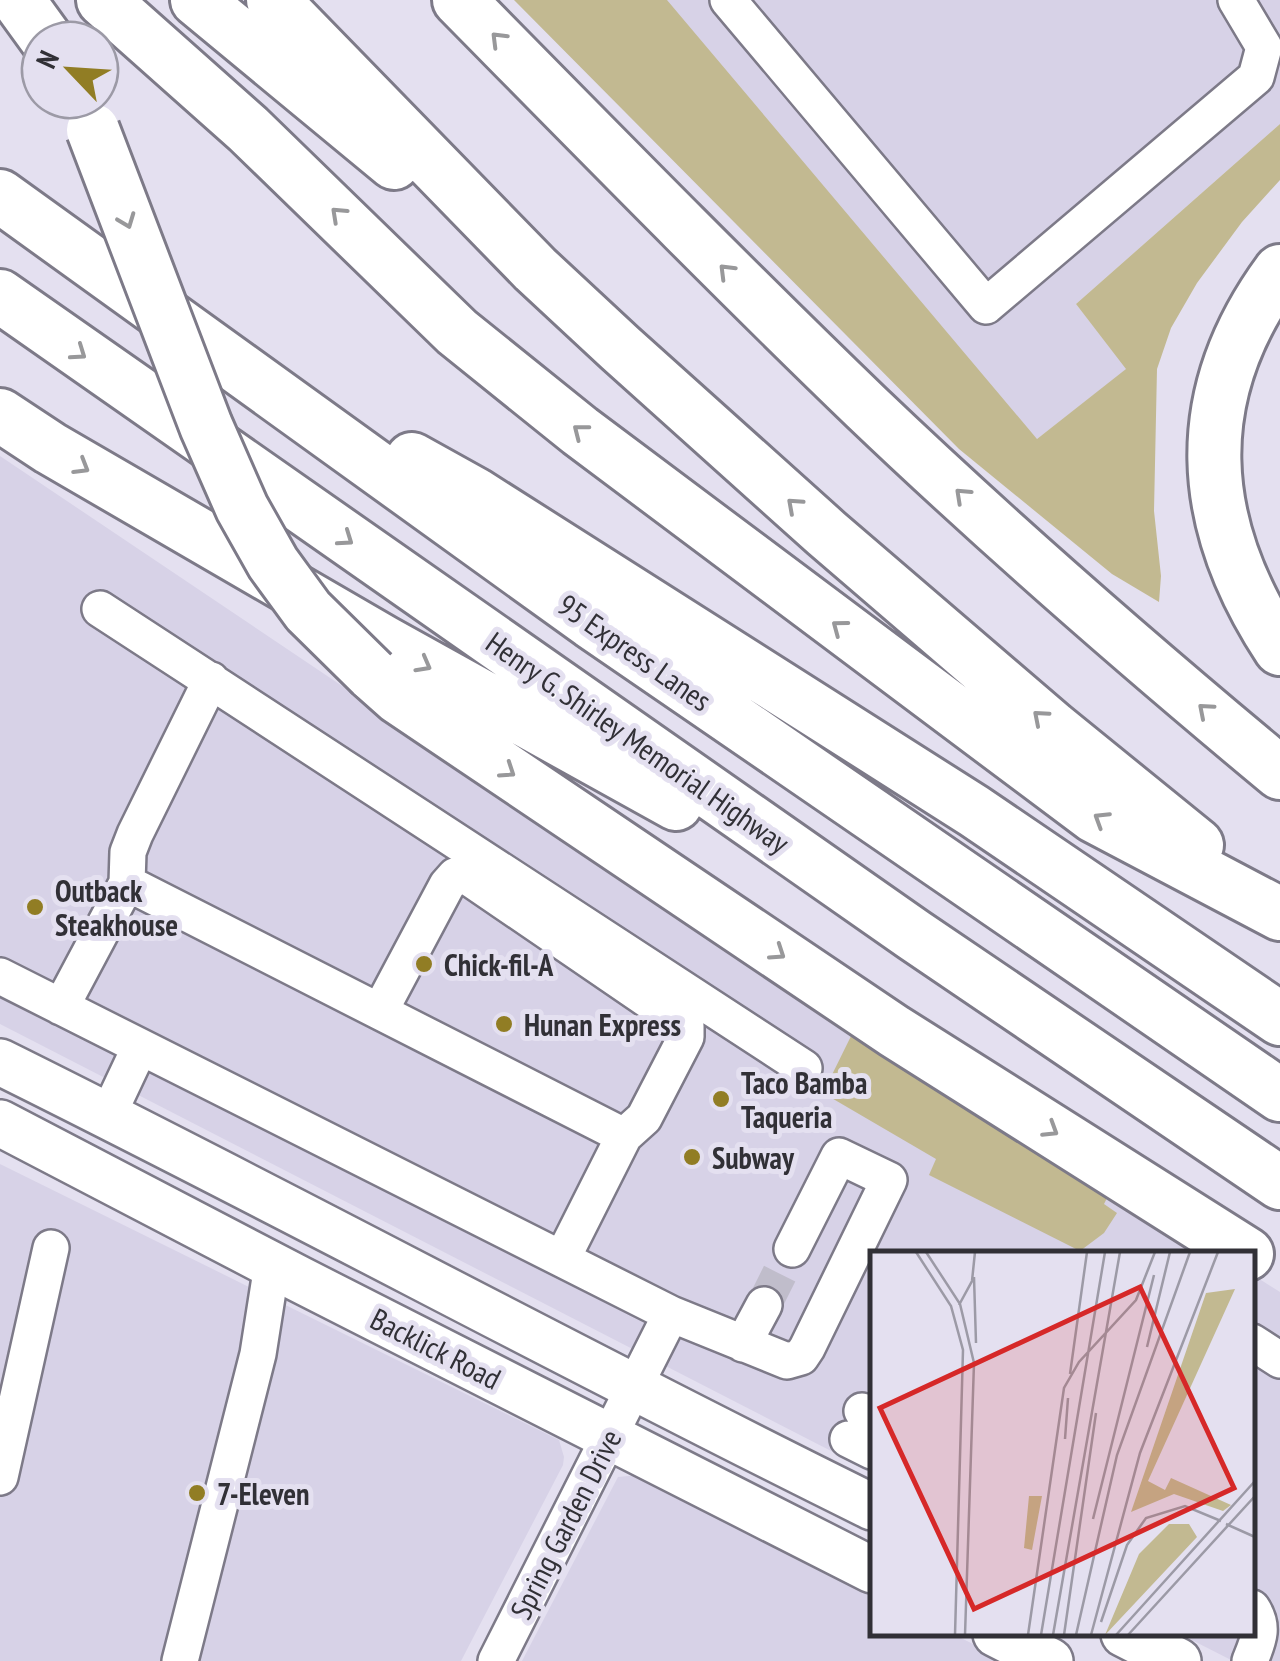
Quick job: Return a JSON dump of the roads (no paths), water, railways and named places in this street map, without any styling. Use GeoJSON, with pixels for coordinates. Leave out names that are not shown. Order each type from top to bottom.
{"type":"FeatureCollection","features":[{"type":"Feature","properties":{"kind":"highway"},"geometry":{"type":"LineString","coordinates":[[104,0],[248,129],[457,332],[580,431],[1094,816],[1280,912]]}},
{"type":"Feature","properties":{"kind":"highway"},"geometry":{"type":"LineString","coordinates":[[197,0],[355,133],[535,268]]}},
{"type":"Feature","properties":{"kind":"highway"},"geometry":{"type":"LineString","coordinates":[[272,0],[535,268],[886,585],[1082,752],[1280,912]]}},
{"type":"Feature","properties":{"kind":"highway"},"geometry":{"type":"LineString","coordinates":[[460,0],[719,264],[869,410],[1040,567],[1280,772]]}},
{"type":"Feature","properties":{"kind":"highway"},"geometry":{"type":"LineString","coordinates":[[88,120],[206,426],[242,508],[273,563],[308,611],[372,674],[400,698],[894,1031],[1244,1251]]}},
{"type":"Feature","properties":{"kind":"highway","name":"95 Express Lanes"},"geometry":{"type":"LineString","coordinates":[[0,196],[591,622],[1280,1095]]}},
{"type":"Feature","properties":{"kind":"highway"},"geometry":{"type":"LineString","coordinates":[[1280,271],[1256,304],[1224,375],[1215,450],[1224,536],[1240,581],[1280,650]]}},
{"type":"Feature","properties":{"kind":"highway","name":"Henry G. Shirley Memorial Highway"},"geometry":{"type":"LineString","coordinates":[[0,296],[914,935],[1280,1183]]}},
{"type":"Feature","properties":{"kind":"highway"},"geometry":{"type":"LineString","coordinates":[[204,346],[475,494],[974,811],[1280,1019]]}},
{"type":"Feature","properties":{"kind":"highway"},"geometry":{"type":"LineString","coordinates":[[0,415],[112,485],[401,652],[914,935]]}},
{"type":"Feature","properties":{"kind":"highway"},"geometry":{"type":"LineString","coordinates":[[1255,1258],[1280,1274]]}},
{"type":"Feature","properties":{"kind":"main road","name":"Backlick Road"},"geometry":{"type":"LineString","coordinates":[[0,1062],[267,1194],[634,1388],[870,1506]]}},
{"type":"Feature","properties":{"kind":"main road","name":"Backlick Road"},"geometry":{"type":"LineString","coordinates":[[0,1123],[870,1569]]}},
{"type":"Feature","properties":{"kind":"main road"},"geometry":{"type":"LineString","coordinates":[[1000,1636],[1050,1661]]}},
{"type":"Feature","properties":{"kind":"main road"},"geometry":{"type":"LineString","coordinates":[[1128,1636],[1178,1661]]}},
{"type":"Feature","properties":{"kind":"street"},"geometry":{"type":"LineString","coordinates":[[728,0],[986,306],[1256,76],[1264,47],[1236,0]]}},
{"type":"Feature","properties":{"kind":"street"},"geometry":{"type":"LineString","coordinates":[[100,608],[804,1068]]}},
{"type":"Feature","properties":{"kind":"street"},"geometry":{"type":"LineString","coordinates":[[62,1007],[127,882],[128,852],[135,834],[212,680]]}},
{"type":"Feature","properties":{"kind":"street"},"geometry":{"type":"LineString","coordinates":[[380,1012],[446,885],[454,876],[464,876],[686,1026],[686,1038],[644,1118],[624,1136],[562,1259]]}},
{"type":"Feature","properties":{"kind":"street"},"geometry":{"type":"LineString","coordinates":[[127,882],[624,1136],[644,1134],[654,1125],[716,1010]]}},
{"type":"Feature","properties":{"kind":"street"},"geometry":{"type":"LineString","coordinates":[[0,976],[671,1314],[787,1361],[801,1357],[889,1180],[839,1156],[792,1249]]}},
{"type":"Feature","properties":{"kind":"street"},"geometry":{"type":"LineString","coordinates":[[108,1115],[140,1046]]}},
{"type":"Feature","properties":{"kind":"street"},"geometry":{"type":"LineString","coordinates":[[0,1477],[50,1248]]}},
{"type":"Feature","properties":{"kind":"street"},"geometry":{"type":"LineString","coordinates":[[180,1661],[258,1354],[272,1265]]}},
{"type":"Feature","properties":{"kind":"street"},"geometry":{"type":"LineString","coordinates":[[743,1344],[764,1306]]}},
{"type":"Feature","properties":{"kind":"street","name":"Spring Garden Drive"},"geometry":{"type":"LineString","coordinates":[[496,1661],[671,1314]]}},
{"type":"Feature","properties":{"kind":"street"},"geometry":{"type":"LineString","coordinates":[[1255,1344],[1280,1360]]}},
{"type":"Feature","properties":{"kind":"tunnel"},"geometry":{"type":"LineString","coordinates":[[764,1305],[792,1249]]}},
{"type":"Feature","properties":{"kind":"place","name":"Outback Steakhouse"},"geometry":{"type":"Point","coordinates":[35,907]}},
{"type":"Feature","properties":{"kind":"place","name":"Chick-fil-A"},"geometry":{"type":"Point","coordinates":[424,964]}},
{"type":"Feature","properties":{"kind":"place","name":"Hunan Express"},"geometry":{"type":"Point","coordinates":[504,1024]}},
{"type":"Feature","properties":{"kind":"place","name":"Taco Bamba Taqueria"},"geometry":{"type":"Point","coordinates":[721,1099]}},
{"type":"Feature","properties":{"kind":"place","name":"Subway"},"geometry":{"type":"Point","coordinates":[692,1157]}},
{"type":"Feature","properties":{"kind":"place","name":"7-Eleven"},"geometry":{"type":"Point","coordinates":[197,1493]}}]}
